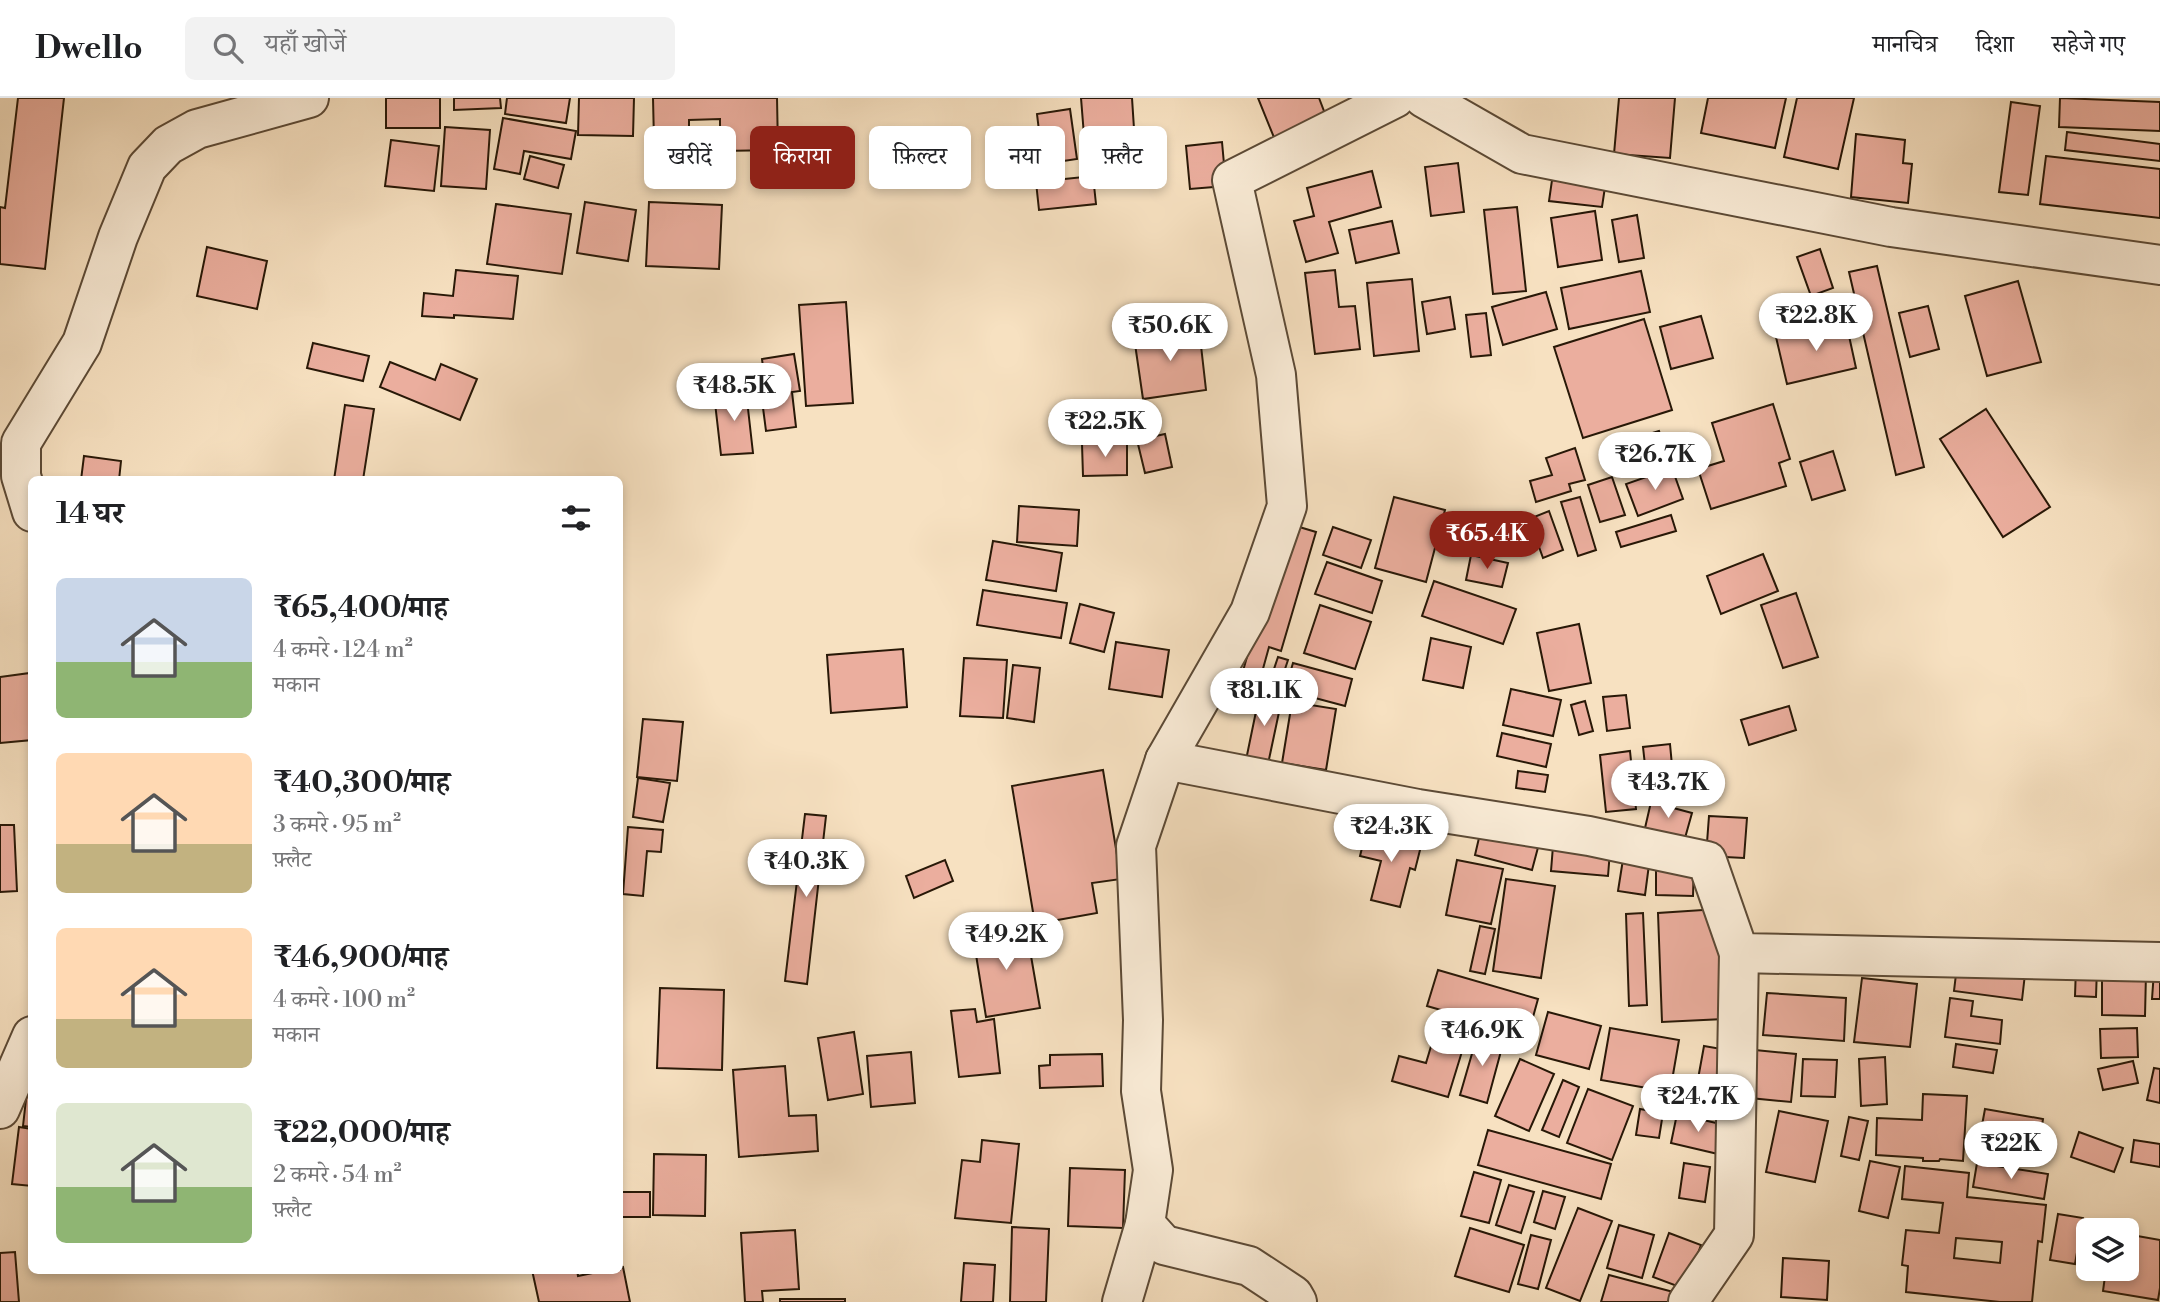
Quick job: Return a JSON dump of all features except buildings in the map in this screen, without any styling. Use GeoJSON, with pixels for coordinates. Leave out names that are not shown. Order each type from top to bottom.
{"type":"FeatureCollection","features":[{"type":"Feature","properties":{"kind":"street"},"geometry":{"type":"LineString","coordinates":[[28,499],[21,476],[21,443],[82,343],[118,237],[147,167],[168,145],[197,129],[309,98]]}},
{"type":"Feature","properties":{"kind":"street"},"geometry":{"type":"LineString","coordinates":[[1122,1302],[1145,1224],[1153,1170],[1141,1091],[1143,1020],[1136,846],[1165,760],[1250,612],[1287,506],[1276,375],[1232,180],[1395,98]]}},
{"type":"Feature","properties":{"kind":"street"},"geometry":{"type":"LineString","coordinates":[[1424,98],[1522,155],[1891,227],[2160,265]]}},
{"type":"Feature","properties":{"kind":"street"},"geometry":{"type":"LineString","coordinates":[[1165,760],[1418,809],[1589,836],[1707,861],[1739,953],[1734,1235],[1688,1302]]}},
{"type":"Feature","properties":{"kind":"street"},"geometry":{"type":"LineString","coordinates":[[1739,953],[2160,962]]}},
{"type":"Feature","properties":{"kind":"street"},"geometry":{"type":"LineString","coordinates":[[0,1110],[28,1045]]}},
{"type":"Feature","properties":{"kind":"street"},"geometry":{"type":"LineString","coordinates":[[1145,1224],[1164,1245],[1249,1266],[1293,1295],[1297,1302]]}}]}
